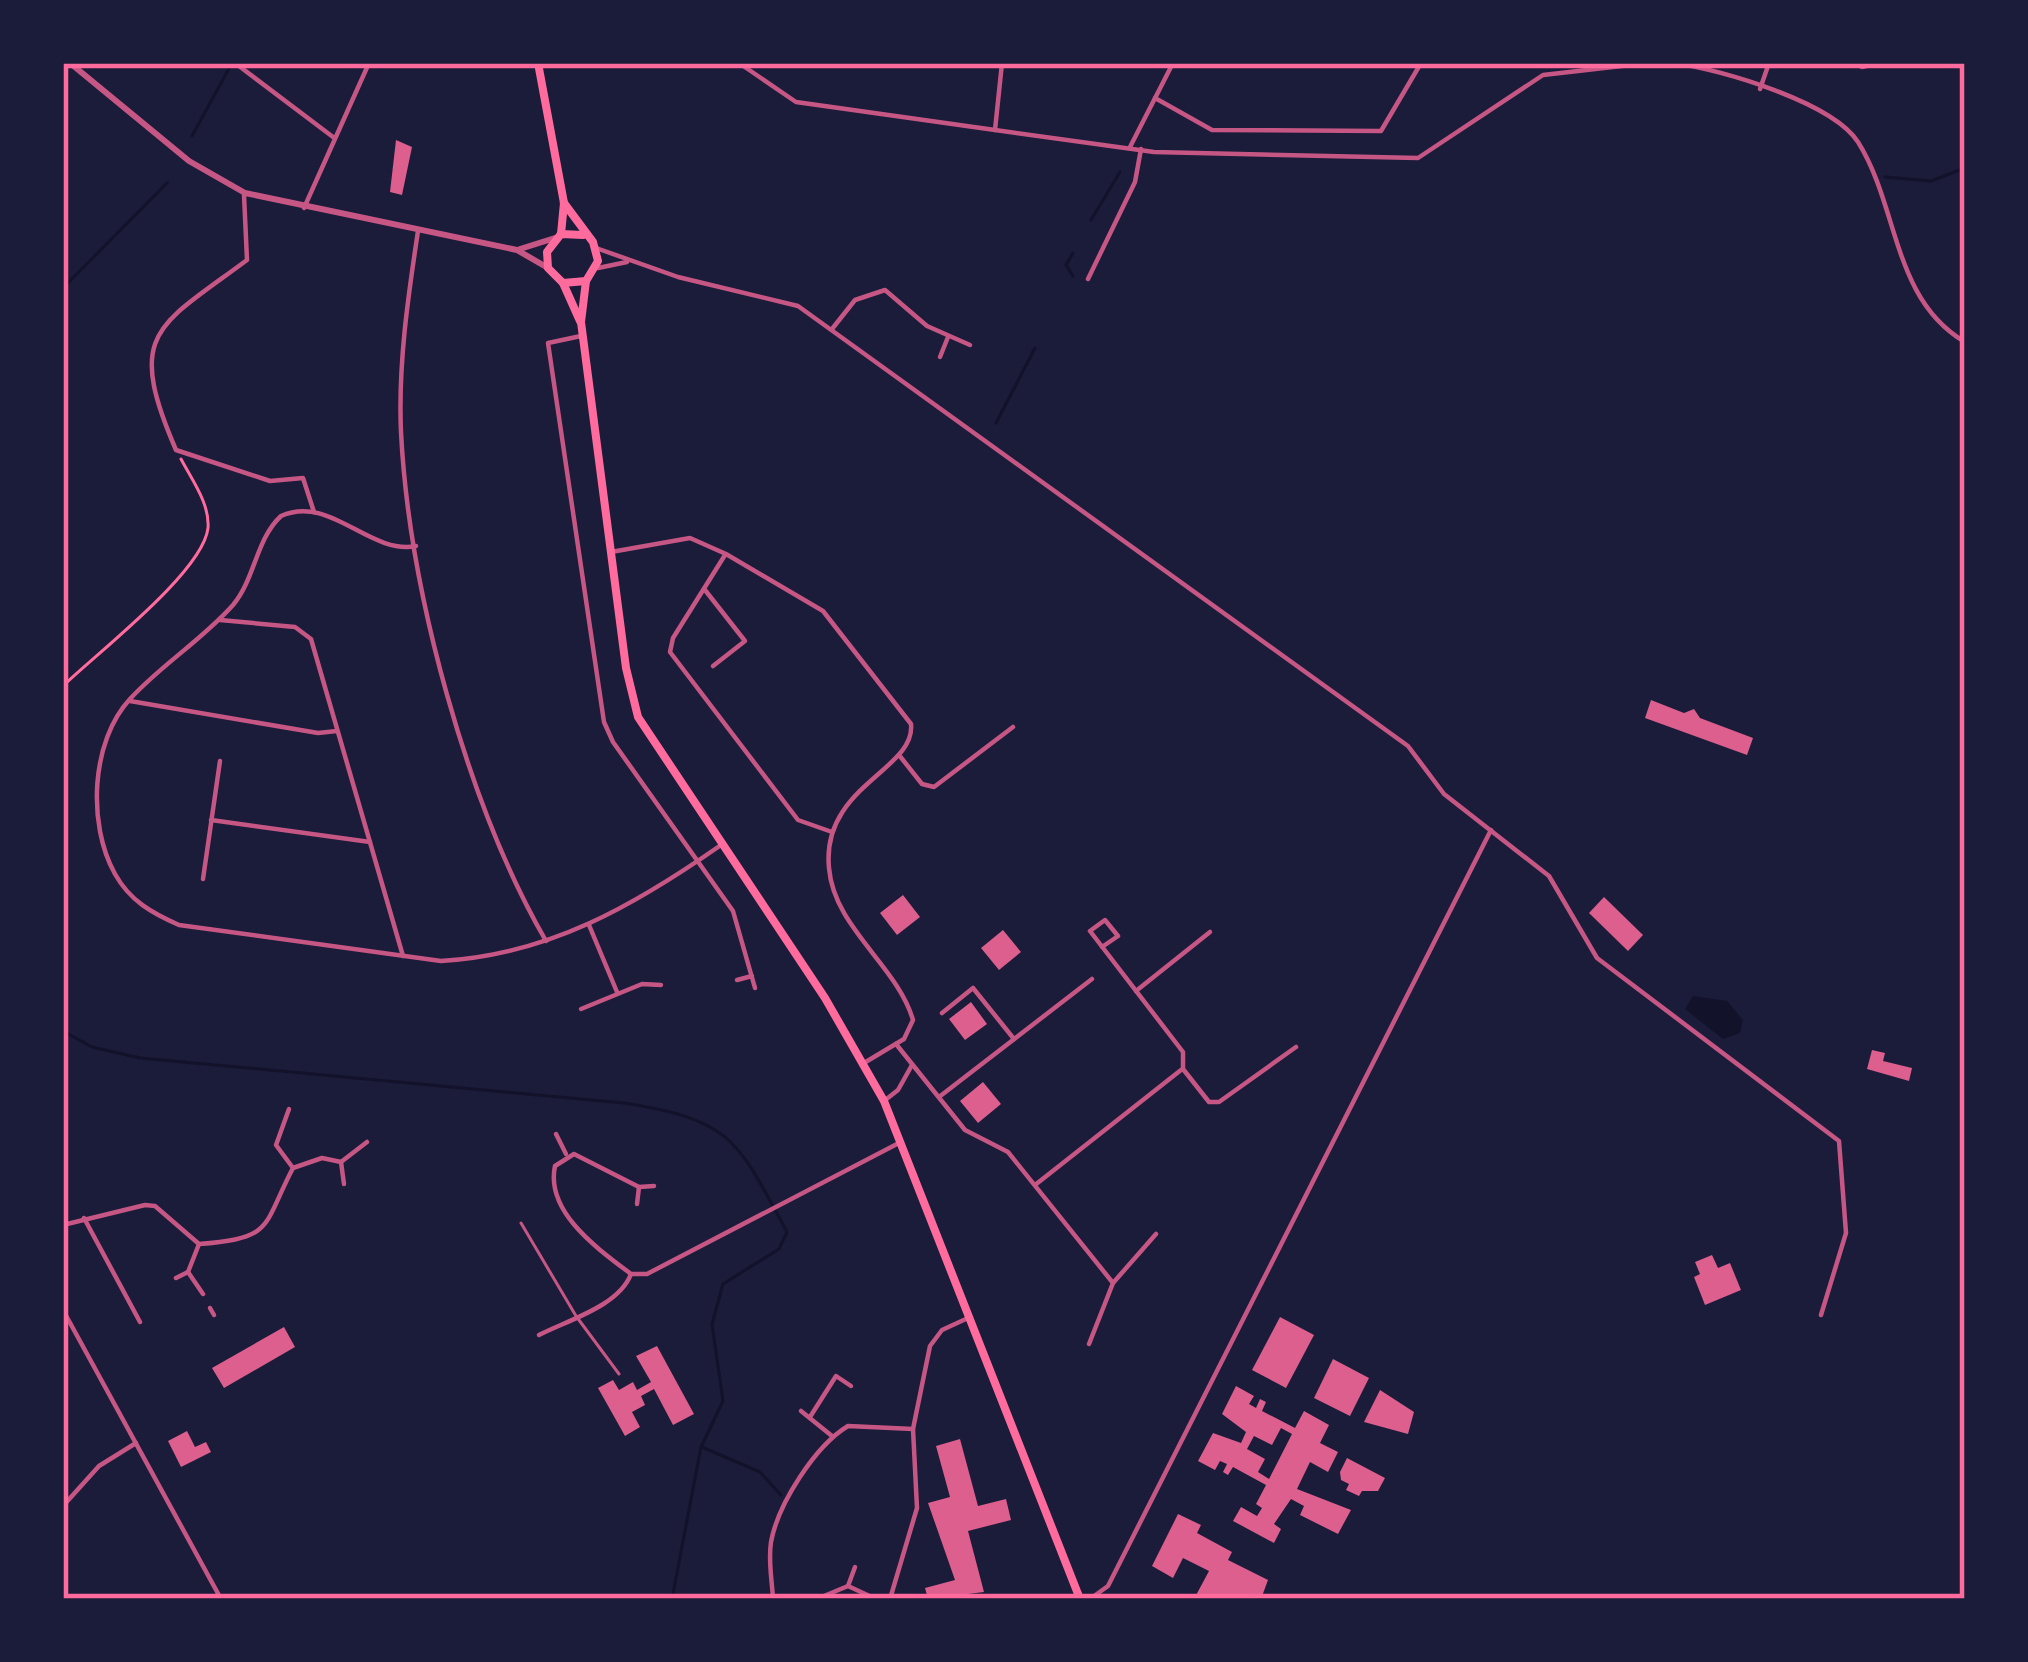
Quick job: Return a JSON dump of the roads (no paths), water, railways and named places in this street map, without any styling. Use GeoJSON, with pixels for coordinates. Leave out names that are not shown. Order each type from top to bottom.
{"type":"FeatureCollection","features":[{"type":"Feature","properties":{"kind":"main road"},"geometry":{"type":"LineString","coordinates":[[538,63],[564,203],[596,248],[597,268],[586,281],[577,336],[638,717],[864,1063],[884,1101],[1080,1599]]}},
{"type":"Feature","properties":{"kind":"main road"},"geometry":{"type":"LineString","coordinates":[[564,203],[558,236],[547,252],[548,268],[562,283],[580,322]]}},
{"type":"Feature","properties":{"kind":"main road"},"geometry":{"type":"LineString","coordinates":[[558,236],[583,235]]}},
{"type":"Feature","properties":{"kind":"main road"},"geometry":{"type":"LineString","coordinates":[[562,283],[586,281]]}},
{"type":"Feature","properties":{"kind":"street"},"geometry":{"type":"LineString","coordinates":[[304,208],[369,63]]}},
{"type":"Feature","properties":{"kind":"street"},"geometry":{"type":"LineString","coordinates":[[739,63],[796,102],[995,130],[1141,149],[1418,158],[1544,75],[1648,63]]}},
{"type":"Feature","properties":{"kind":"street"},"geometry":{"type":"LineString","coordinates":[[995,130],[1002,63]]}},
{"type":"Feature","properties":{"kind":"street"},"geometry":{"type":"LineString","coordinates":[[1130,147],[1173,63]]}},
{"type":"Feature","properties":{"kind":"street"},"geometry":{"type":"LineString","coordinates":[[1155,98],[1212,130],[1381,131],[1421,63]]}},
{"type":"Feature","properties":{"kind":"street"},"geometry":{"type":"LineString","coordinates":[[1675,63],[1815,106],[1838,119],[1858,142],[1913,286],[1930,314],[1965,342]]}},
{"type":"Feature","properties":{"kind":"street"},"geometry":{"type":"LineString","coordinates":[[1760,89],[1769,63]]}},
{"type":"Feature","properties":{"kind":"street"},"geometry":{"type":"LineString","coordinates":[[1852,63],[1862,68],[1879,63]]}},
{"type":"Feature","properties":{"kind":"street"},"geometry":{"type":"LineString","coordinates":[[64,75],[71,64],[175,150],[245,193],[517,250],[548,268]]}},
{"type":"Feature","properties":{"kind":"street"},"geometry":{"type":"LineString","coordinates":[[242,66],[333,137]]}},
{"type":"Feature","properties":{"kind":"street"},"geometry":{"type":"LineString","coordinates":[[1088,279],[1135,182],[1141,149]]}},
{"type":"Feature","properties":{"kind":"street"},"geometry":{"type":"LineString","coordinates":[[245,193],[247,260],[174,312],[157,334],[152,380],[176,450],[270,481],[303,478],[314,512]]}},
{"type":"Feature","properties":{"kind":"street"},"geometry":{"type":"LineString","coordinates":[[418,231],[401,410],[416,546],[471,766],[512,879],[546,941]]}},
{"type":"Feature","properties":{"kind":"street"},"geometry":{"type":"LineString","coordinates":[[517,250],[558,236]]}},
{"type":"Feature","properties":{"kind":"street"},"geometry":{"type":"LineString","coordinates":[[596,248],[627,262],[773,296],[832,329],[1408,746],[1444,794],[1550,876],[1597,958],[1839,1141],[1846,1233],[1821,1315]]}},
{"type":"Feature","properties":{"kind":"street"},"geometry":{"type":"LineString","coordinates":[[597,268],[627,262]]}},
{"type":"Feature","properties":{"kind":"street"},"geometry":{"type":"LineString","coordinates":[[832,329],[855,299],[885,290],[948,338],[970,345]]}},
{"type":"Feature","properties":{"kind":"street"},"geometry":{"type":"LineString","coordinates":[[577,336],[548,344],[604,722],[733,911],[755,988]]}},
{"type":"Feature","properties":{"kind":"street"},"geometry":{"type":"LineString","coordinates":[[940,357],[948,338]]}},
{"type":"Feature","properties":{"kind":"street"},"geometry":{"type":"LineString","coordinates":[[416,546],[395,546],[314,512],[291,512],[274,523],[240,595],[219,620],[128,700],[102,741],[99,793],[106,854],[130,895],[149,912],[179,925],[403,956],[473,959],[590,925],[642,901],[721,845]]}},
{"type":"Feature","properties":{"kind":"street"},"geometry":{"type":"LineString","coordinates":[[610,552],[690,538],[726,554],[831,620],[911,724],[913,735],[899,755],[860,787],[839,812],[832,832],[828,864],[836,896],[912,1014],[912,1026],[896,1044],[864,1063]]}},
{"type":"Feature","properties":{"kind":"street"},"geometry":{"type":"LineString","coordinates":[[726,554],[673,638],[670,652],[676,667],[798,820],[832,832]]}},
{"type":"Feature","properties":{"kind":"street"},"geometry":{"type":"LineString","coordinates":[[705,590],[745,641],[713,666]]}},
{"type":"Feature","properties":{"kind":"street"},"geometry":{"type":"LineString","coordinates":[[219,620],[305,632],[403,956]]}},
{"type":"Feature","properties":{"kind":"street"},"geometry":{"type":"LineString","coordinates":[[128,700],[318,733],[337,730]]}},
{"type":"Feature","properties":{"kind":"street"},"geometry":{"type":"LineString","coordinates":[[899,755],[922,784],[934,787],[1013,727]]}},
{"type":"Feature","properties":{"kind":"street"},"geometry":{"type":"LineString","coordinates":[[203,879],[220,761]]}},
{"type":"Feature","properties":{"kind":"street"},"geometry":{"type":"LineString","coordinates":[[218,772],[228,773]]}},
{"type":"Feature","properties":{"kind":"street"},"geometry":{"type":"LineString","coordinates":[[211,820],[370,842]]}},
{"type":"Feature","properties":{"kind":"street"},"geometry":{"type":"LineString","coordinates":[[1090,1599],[1108,1586],[1120,1563],[1491,830]]}},
{"type":"Feature","properties":{"kind":"street"},"geometry":{"type":"LineString","coordinates":[[204,869],[214,870]]}},
{"type":"Feature","properties":{"kind":"street"},"geometry":{"type":"LineString","coordinates":[[1102,947],[1118,936],[1105,920],[1090,931],[1110,964],[1183,1052],[1183,1069],[1214,1103],[1296,1047]]}},
{"type":"Feature","properties":{"kind":"street"},"geometry":{"type":"LineString","coordinates":[[590,925],[618,993]]}},
{"type":"Feature","properties":{"kind":"street"},"geometry":{"type":"LineString","coordinates":[[1136,991],[1210,932]]}},
{"type":"Feature","properties":{"kind":"street"},"geometry":{"type":"LineString","coordinates":[[737,980],[752,976]]}},
{"type":"Feature","properties":{"kind":"street"},"geometry":{"type":"LineString","coordinates":[[939,1097],[1092,979]]}},
{"type":"Feature","properties":{"kind":"street"},"geometry":{"type":"LineString","coordinates":[[581,1010],[642,984],[661,985]]}},
{"type":"Feature","properties":{"kind":"street"},"geometry":{"type":"LineString","coordinates":[[942,1013],[974,988],[1014,1039]]}},
{"type":"Feature","properties":{"kind":"street"},"geometry":{"type":"LineString","coordinates":[[896,1044],[965,1130],[1001,1147],[1113,1283]]}},
{"type":"Feature","properties":{"kind":"street"},"geometry":{"type":"LineString","coordinates":[[884,1101],[898,1090],[911,1065]]}},
{"type":"Feature","properties":{"kind":"street"},"geometry":{"type":"LineString","coordinates":[[1035,1185],[1183,1069]]}},
{"type":"Feature","properties":{"kind":"street"},"geometry":{"type":"LineString","coordinates":[[289,1109],[276,1144],[292,1168]]}},
{"type":"Feature","properties":{"kind":"street"},"geometry":{"type":"LineString","coordinates":[[556,1134],[566,1154],[602,1164],[639,1187],[654,1186]]}},
{"type":"Feature","properties":{"kind":"street"},"geometry":{"type":"LineString","coordinates":[[63,1225],[133,1205],[155,1206],[199,1244],[249,1236],[265,1227],[292,1168],[322,1158],[341,1162],[367,1142]]}},
{"type":"Feature","properties":{"kind":"street"},"geometry":{"type":"LineString","coordinates":[[566,1154],[553,1178],[566,1215],[631,1274],[647,1274],[903,1142]]}},
{"type":"Feature","properties":{"kind":"street"},"geometry":{"type":"LineString","coordinates":[[341,1162],[344,1184]]}},
{"type":"Feature","properties":{"kind":"street"},"geometry":{"type":"LineString","coordinates":[[637,1204],[639,1187]]}},
{"type":"Feature","properties":{"kind":"street"},"geometry":{"type":"LineString","coordinates":[[84,1218],[140,1322]]}},
{"type":"Feature","properties":{"kind":"street"},"geometry":{"type":"LineString","coordinates":[[1088,1344],[1113,1283],[1156,1234]]}},
{"type":"Feature","properties":{"kind":"street"},"geometry":{"type":"LineString","coordinates":[[176,1278],[188,1272],[199,1244]]}},
{"type":"Feature","properties":{"kind":"street"},"geometry":{"type":"LineString","coordinates":[[188,1272],[203,1294]]}},
{"type":"Feature","properties":{"kind":"street"},"geometry":{"type":"LineString","coordinates":[[538,1335],[626,1286],[631,1274]]}},
{"type":"Feature","properties":{"kind":"street"},"geometry":{"type":"LineString","coordinates":[[210,1308],[214,1315]]}},
{"type":"Feature","properties":{"kind":"street"},"geometry":{"type":"LineString","coordinates":[[63,1310],[221,1599]]}},
{"type":"Feature","properties":{"kind":"street"},"geometry":{"type":"LineString","coordinates":[[890,1599],[910,1546],[917,1508],[914,1429],[930,1346],[942,1330],[968,1318]]}},
{"type":"Feature","properties":{"kind":"street"},"geometry":{"type":"LineString","coordinates":[[810,1417],[836,1376],[851,1386]]}},
{"type":"Feature","properties":{"kind":"street"},"geometry":{"type":"LineString","coordinates":[[801,1411],[832,1436]]}},
{"type":"Feature","properties":{"kind":"street"},"geometry":{"type":"LineString","coordinates":[[773,1599],[771,1544],[777,1520],[832,1436],[848,1426],[868,1424],[914,1429]]}},
{"type":"Feature","properties":{"kind":"street"},"geometry":{"type":"LineString","coordinates":[[63,1506],[99,1466],[136,1443]]}},
{"type":"Feature","properties":{"kind":"street"},"geometry":{"type":"LineString","coordinates":[[824,1596],[848,1586],[855,1567]]}},
{"type":"Feature","properties":{"kind":"street"},"geometry":{"type":"LineString","coordinates":[[848,1586],[876,1599]]}},
{"type":"Feature","properties":{"kind":"lane"},"geometry":{"type":"LineString","coordinates":[[520,1223],[576,1316],[619,1374]]}},
{"type":"Feature","properties":{"kind":"waterway"},"geometry":{"type":"LineString","coordinates":[[192,136],[232,63]]}},
{"type":"Feature","properties":{"kind":"waterway"},"geometry":{"type":"LineString","coordinates":[[1885,177],[1931,181],[1965,168]]}},
{"type":"Feature","properties":{"kind":"waterway"},"geometry":{"type":"LineString","coordinates":[[1091,220],[1120,172]]}},
{"type":"Feature","properties":{"kind":"waterway"},"geometry":{"type":"LineString","coordinates":[[63,288],[167,183]]}},
{"type":"Feature","properties":{"kind":"waterway"},"geometry":{"type":"LineString","coordinates":[[1073,253],[1066,265],[1073,276]]}},
{"type":"Feature","properties":{"kind":"waterway"},"geometry":{"type":"LineString","coordinates":[[996,423],[1035,348]]}},
{"type":"Feature","properties":{"kind":"waterway"},"geometry":{"type":"LineString","coordinates":[[63,1031],[92,1047],[140,1058],[624,1103],[688,1117],[728,1139],[756,1175],[787,1232],[779,1249],[723,1284],[712,1324],[723,1401],[701,1447],[672,1599]]}},
{"type":"Feature","properties":{"kind":"waterway"},"geometry":{"type":"LineString","coordinates":[[702,1447],[760,1472],[781,1495]]}}]}
